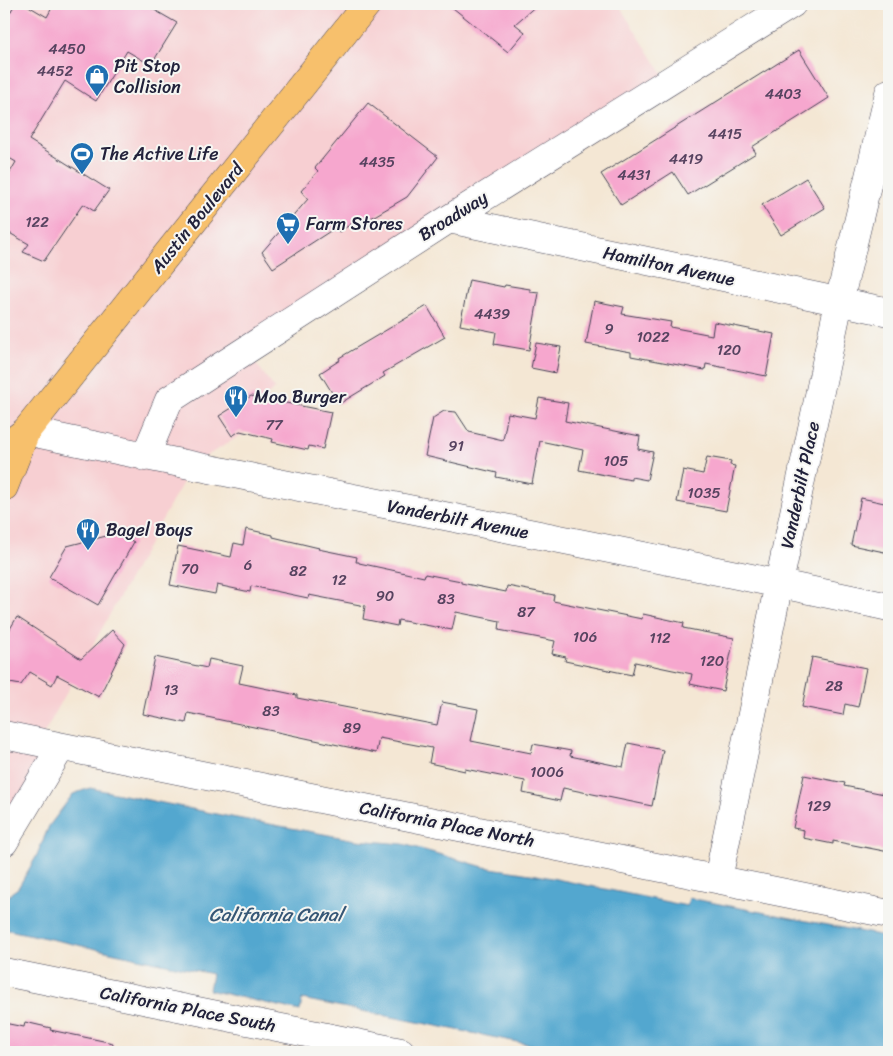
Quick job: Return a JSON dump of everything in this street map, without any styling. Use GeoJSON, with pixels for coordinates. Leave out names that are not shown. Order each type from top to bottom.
{"type":"FeatureCollection","features":[{"type":"Feature","properties":{"kind":"main road","name":"Austin Boulevard"},"geometry":{"type":"LineString","coordinates":[[4,448],[26,432],[367,4]]}},
{"type":"Feature","properties":{"kind":"main road","name":"Austin Boulevard"},"geometry":{"type":"LineString","coordinates":[[4,486],[26,432]]}},
{"type":"Feature","properties":{"kind":"street","name":"Broadway"},"geometry":{"type":"LineString","coordinates":[[145,457],[169,400],[449,219],[792,4]]}},
{"type":"Feature","properties":{"kind":"street","name":"Vanderbilt Place"},"geometry":{"type":"LineString","coordinates":[[718,879],[839,302],[889,93]]}},
{"type":"Feature","properties":{"kind":"street","name":"Hamilton Avenue"},"geometry":{"type":"LineString","coordinates":[[449,219],[889,312]]}},
{"type":"Feature","properties":{"kind":"street","name":"Vanderbilt Avenue"},"geometry":{"type":"LineString","coordinates":[[26,432],[779,583],[889,607]]}},
{"type":"Feature","properties":{"kind":"street","name":"California Place North"},"geometry":{"type":"LineString","coordinates":[[4,735],[889,914]]}},
{"type":"Feature","properties":{"kind":"street"},"geometry":{"type":"LineString","coordinates":[[4,842],[61,747]]}},
{"type":"Feature","properties":{"kind":"street","name":"California Place South"},"geometry":{"type":"LineString","coordinates":[[4,972],[401,1052]]}},
{"type":"Feature","properties":{"kind":"shaded area"},"geometry":{"type":"Polygon","coordinates":[[[4,4],[618,4],[669,84],[249,354],[275,389],[267,395],[260,424],[193,464],[37,746],[49,755],[4,829],[4,4]]]}},
{"type":"Feature","properties":{"kind":"water","name":"California Canal"},"geometry":{"type":"Polygon","coordinates":[[[90,788],[356,840],[403,844],[484,867],[537,875],[687,906],[689,898],[889,937],[889,1052],[567,1052],[302,999],[300,1011],[209,990],[212,974],[4,929],[4,903],[11,893],[18,888],[36,857],[49,826],[73,794],[90,788]]]}},
{"type":"Feature","properties":{"kind":"building"},"geometry":{"type":"Polygon","coordinates":[[[15,4],[25,4],[47,17],[54,4],[144,4],[177,23],[151,65],[127,51],[96,101],[65,81],[29,140],[109,190],[94,211],[83,204],[44,261],[23,252],[29,244],[4,230],[4,183],[16,162],[4,155],[4,23],[15,4]]]}},
{"type":"Feature","properties":{"kind":"building"},"geometry":{"type":"Polygon","coordinates":[[[448,4],[538,4],[515,24],[525,32],[508,52],[448,4]]]}},
{"type":"Feature","properties":{"kind":"building"},"geometry":{"type":"Polygon","coordinates":[[[799,50],[829,98],[752,147],[756,153],[688,195],[673,172],[621,205],[601,174],[799,50]]]}},
{"type":"Feature","properties":{"kind":"building"},"geometry":{"type":"Polygon","coordinates":[[[368,103],[438,157],[407,197],[364,222],[360,218],[339,232],[335,228],[273,268],[262,252],[308,199],[301,191],[318,171],[315,168],[368,103]]]}},
{"type":"Feature","properties":{"kind":"building"},"geometry":{"type":"Polygon","coordinates":[[[806,178],[825,208],[781,235],[762,205],[806,178]]]}},
{"type":"Feature","properties":{"kind":"building"},"geometry":{"type":"Polygon","coordinates":[[[469,280],[504,287],[505,285],[530,289],[530,292],[539,293],[529,350],[494,344],[496,332],[460,325],[469,280]]]}},
{"type":"Feature","properties":{"kind":"building"},"geometry":{"type":"Polygon","coordinates":[[[594,301],[624,307],[622,314],[671,322],[670,327],[712,335],[714,322],[774,334],[766,376],[706,364],[705,370],[631,356],[631,352],[586,344],[594,301]]]}},
{"type":"Feature","properties":{"kind":"building"},"geometry":{"type":"Polygon","coordinates":[[[427,306],[445,337],[383,373],[385,376],[339,404],[320,373],[340,360],[339,358],[427,306]]]}},
{"type":"Feature","properties":{"kind":"building"},"geometry":{"type":"Polygon","coordinates":[[[536,343],[561,347],[556,373],[531,368],[536,343]]]}},
{"type":"Feature","properties":{"kind":"building"},"geometry":{"type":"Polygon","coordinates":[[[251,396],[331,412],[323,449],[309,446],[308,450],[272,442],[273,439],[240,431],[232,436],[219,416],[251,396]]]}},
{"type":"Feature","properties":{"kind":"building"},"geometry":{"type":"Polygon","coordinates":[[[539,398],[568,403],[565,421],[640,436],[638,449],[653,452],[647,480],[631,477],[631,480],[579,470],[583,450],[540,441],[532,484],[496,477],[497,473],[425,456],[433,418],[444,411],[456,412],[469,432],[503,440],[508,413],[535,418],[539,398]]]}},
{"type":"Feature","properties":{"kind":"building"},"geometry":{"type":"Polygon","coordinates":[[[707,457],[731,461],[730,465],[735,466],[726,511],[677,502],[683,470],[703,474],[707,457]]]}},
{"type":"Feature","properties":{"kind":"building"},"geometry":{"type":"Polygon","coordinates":[[[861,498],[889,504],[889,553],[851,545],[861,498]]]}},
{"type":"Feature","properties":{"kind":"building"},"geometry":{"type":"Polygon","coordinates":[[[246,529],[318,549],[357,557],[356,562],[359,563],[424,577],[425,574],[461,581],[461,583],[506,592],[507,586],[554,595],[553,601],[642,619],[643,614],[684,623],[683,628],[734,638],[723,691],[690,684],[692,674],[635,662],[632,675],[565,661],[566,657],[552,654],[555,641],[499,630],[500,621],[456,612],[452,630],[398,620],[397,626],[363,619],[365,606],[309,595],[308,598],[251,586],[250,592],[217,585],[215,594],[170,585],[178,546],[231,557],[234,543],[243,545],[246,529]]]}},
{"type":"Feature","properties":{"kind":"building"},"geometry":{"type":"Polygon","coordinates":[[[118,533],[134,542],[98,605],[49,577],[67,546],[118,533]]]}},
{"type":"Feature","properties":{"kind":"building"},"geometry":{"type":"Polygon","coordinates":[[[17,617],[81,659],[112,630],[125,644],[99,697],[57,675],[52,685],[30,672],[21,685],[4,682],[4,639],[17,617]]]}},
{"type":"Feature","properties":{"kind":"building"},"geometry":{"type":"Polygon","coordinates":[[[155,657],[207,668],[209,659],[243,666],[239,683],[297,695],[297,698],[437,725],[442,702],[478,709],[471,741],[531,753],[533,744],[571,751],[570,756],[623,767],[628,743],[663,750],[652,806],[563,788],[560,801],[523,793],[525,781],[429,763],[432,748],[379,738],[376,753],[188,713],[186,723],[143,714],[155,657]]]}},
{"type":"Feature","properties":{"kind":"building"},"geometry":{"type":"Polygon","coordinates":[[[812,657],[866,668],[858,707],[845,704],[843,715],[802,707],[812,657]]]}},
{"type":"Feature","properties":{"kind":"building"},"geometry":{"type":"Polygon","coordinates":[[[804,775],[845,783],[844,786],[889,795],[889,852],[833,841],[833,844],[803,838],[804,830],[793,828],[804,775]]]}},
{"type":"Feature","properties":{"kind":"building"},"geometry":{"type":"Polygon","coordinates":[[[25,1022],[51,1028],[50,1030],[113,1043],[112,1052],[4,1052],[4,1023],[24,1027],[25,1022]]]}},
{"type":"Feature","properties":{"kind":"place","name":"Pit Stop Collision"},"geometry":{"type":"Point","coordinates":[97,97]}},
{"type":"Feature","properties":{"kind":"place","name":"The Active Life"},"geometry":{"type":"Point","coordinates":[82,175]}},
{"type":"Feature","properties":{"kind":"place","name":"Farm Stores"},"geometry":{"type":"Point","coordinates":[288,245]}},
{"type":"Feature","properties":{"kind":"place","name":"Moo Burger"},"geometry":{"type":"Point","coordinates":[236,418]}},
{"type":"Feature","properties":{"kind":"place","name":"Bagel Boys"},"geometry":{"type":"Point","coordinates":[88,551]}}]}
